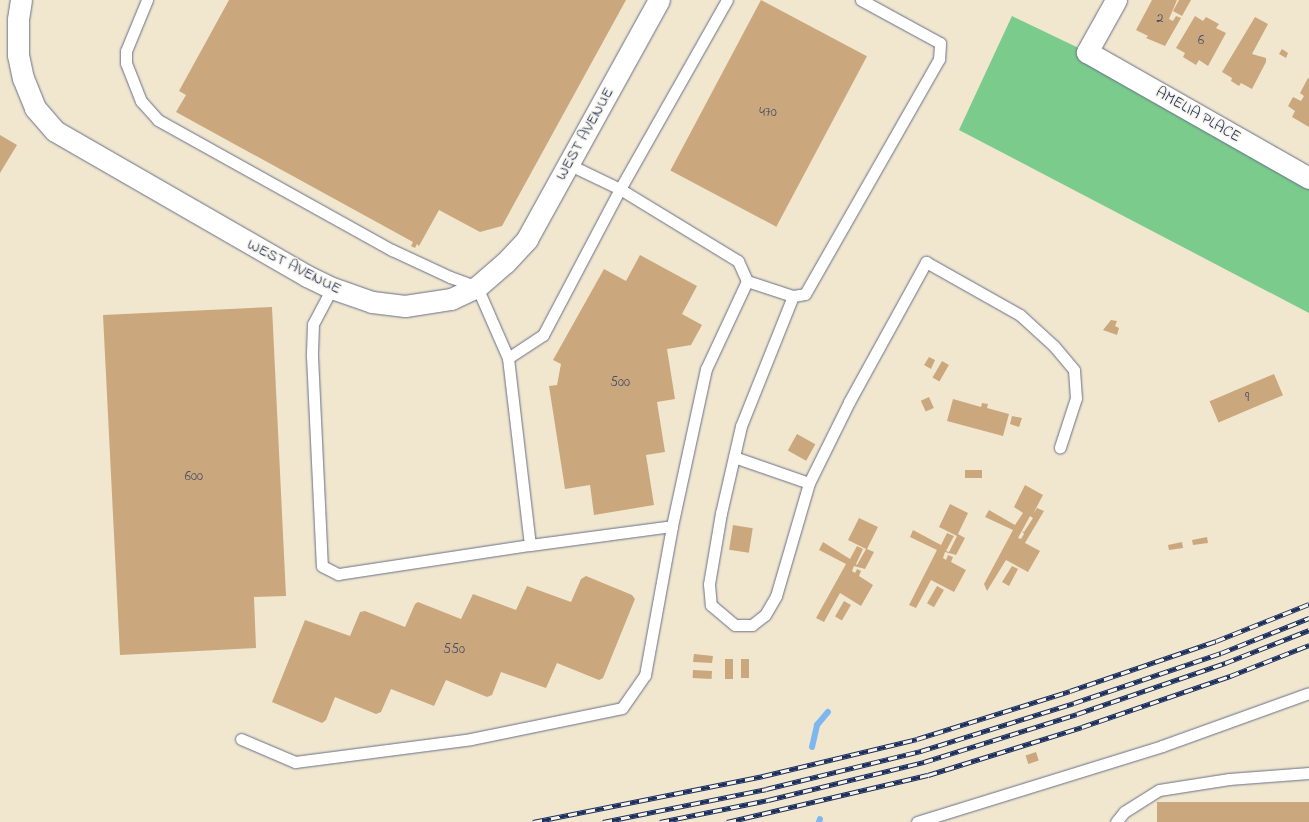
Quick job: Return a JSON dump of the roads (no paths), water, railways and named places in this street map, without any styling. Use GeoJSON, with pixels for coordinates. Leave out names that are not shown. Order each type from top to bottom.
{"type":"FeatureCollection","features":[{"type":"Feature","properties":{"kind":"street","name":"WEST AVENUE"},"geometry":{"type":"LineString","coordinates":[[21,0],[18,19],[18,55],[24,78],[35,108],[55,131],[173,201],[332,288],[372,302],[405,306],[427,305],[451,299],[477,287],[505,263],[527,240],[659,0]]}},
{"type":"Feature","properties":{"kind":"street","name":"AMELIA PLACE"},"geometry":{"type":"LineString","coordinates":[[1116,0],[1087,52],[1309,178]]}},
{"type":"Feature","properties":{"kind":"lane"},"geometry":{"type":"LineString","coordinates":[[147,0],[127,46],[126,63],[141,101],[158,120],[392,250],[450,278],[477,287],[508,358],[530,545]]}},
{"type":"Feature","properties":{"kind":"lane"},"geometry":{"type":"LineString","coordinates":[[508,358],[543,335],[620,189],[728,0]]}},
{"type":"Feature","properties":{"kind":"lane"},"geometry":{"type":"LineString","coordinates":[[568,164],[620,189],[738,261],[747,281],[793,296],[805,294],[939,59],[940,43],[861,0]]}},
{"type":"Feature","properties":{"kind":"lane"},"geometry":{"type":"LineString","coordinates":[[793,296],[778,336],[761,371],[741,426],[720,513],[709,584],[711,606],[735,625],[752,625],[765,615],[776,596],[809,483],[849,402],[926,262],[1020,315],[1054,346],[1074,370],[1076,398],[1060,447]]}},
{"type":"Feature","properties":{"kind":"lane"},"geometry":{"type":"LineString","coordinates":[[241,739],[295,762],[471,739],[622,708],[645,676],[672,526],[706,369],[747,281]]}},
{"type":"Feature","properties":{"kind":"lane"},"geometry":{"type":"LineString","coordinates":[[332,288],[313,324],[312,356],[322,566],[338,574],[530,545],[672,526]]}},
{"type":"Feature","properties":{"kind":"lane"},"geometry":{"type":"LineString","coordinates":[[734,457],[809,483]]}},
{"type":"Feature","properties":{"kind":"lane"},"geometry":{"type":"LineString","coordinates":[[917,822],[1162,746],[1309,694]]}},
{"type":"Feature","properties":{"kind":"lane"},"geometry":{"type":"LineString","coordinates":[[1116,822],[1124,812],[1159,790],[1229,779],[1309,773]]}},
{"type":"Feature","properties":{"kind":"waterway"},"geometry":{"type":"LineString","coordinates":[[812,747],[817,725],[828,712]]}},
{"type":"Feature","properties":{"kind":"railway"},"geometry":{"type":"LineString","coordinates":[[533,822],[763,776],[917,739],[1070,691],[1216,641],[1309,604]]}},
{"type":"Feature","properties":{"kind":"railway"},"geometry":{"type":"LineString","coordinates":[[603,822],[766,789],[921,751],[1074,703],[1221,653],[1309,618]]}},
{"type":"Feature","properties":{"kind":"railway"},"geometry":{"type":"LineString","coordinates":[[660,822],[768,800],[924,762],[1077,714],[1225,663],[1309,630]]}},
{"type":"Feature","properties":{"kind":"railway"},"geometry":{"type":"LineString","coordinates":[[727,822],[928,775],[1082,727],[1230,676],[1309,645]]}}]}
